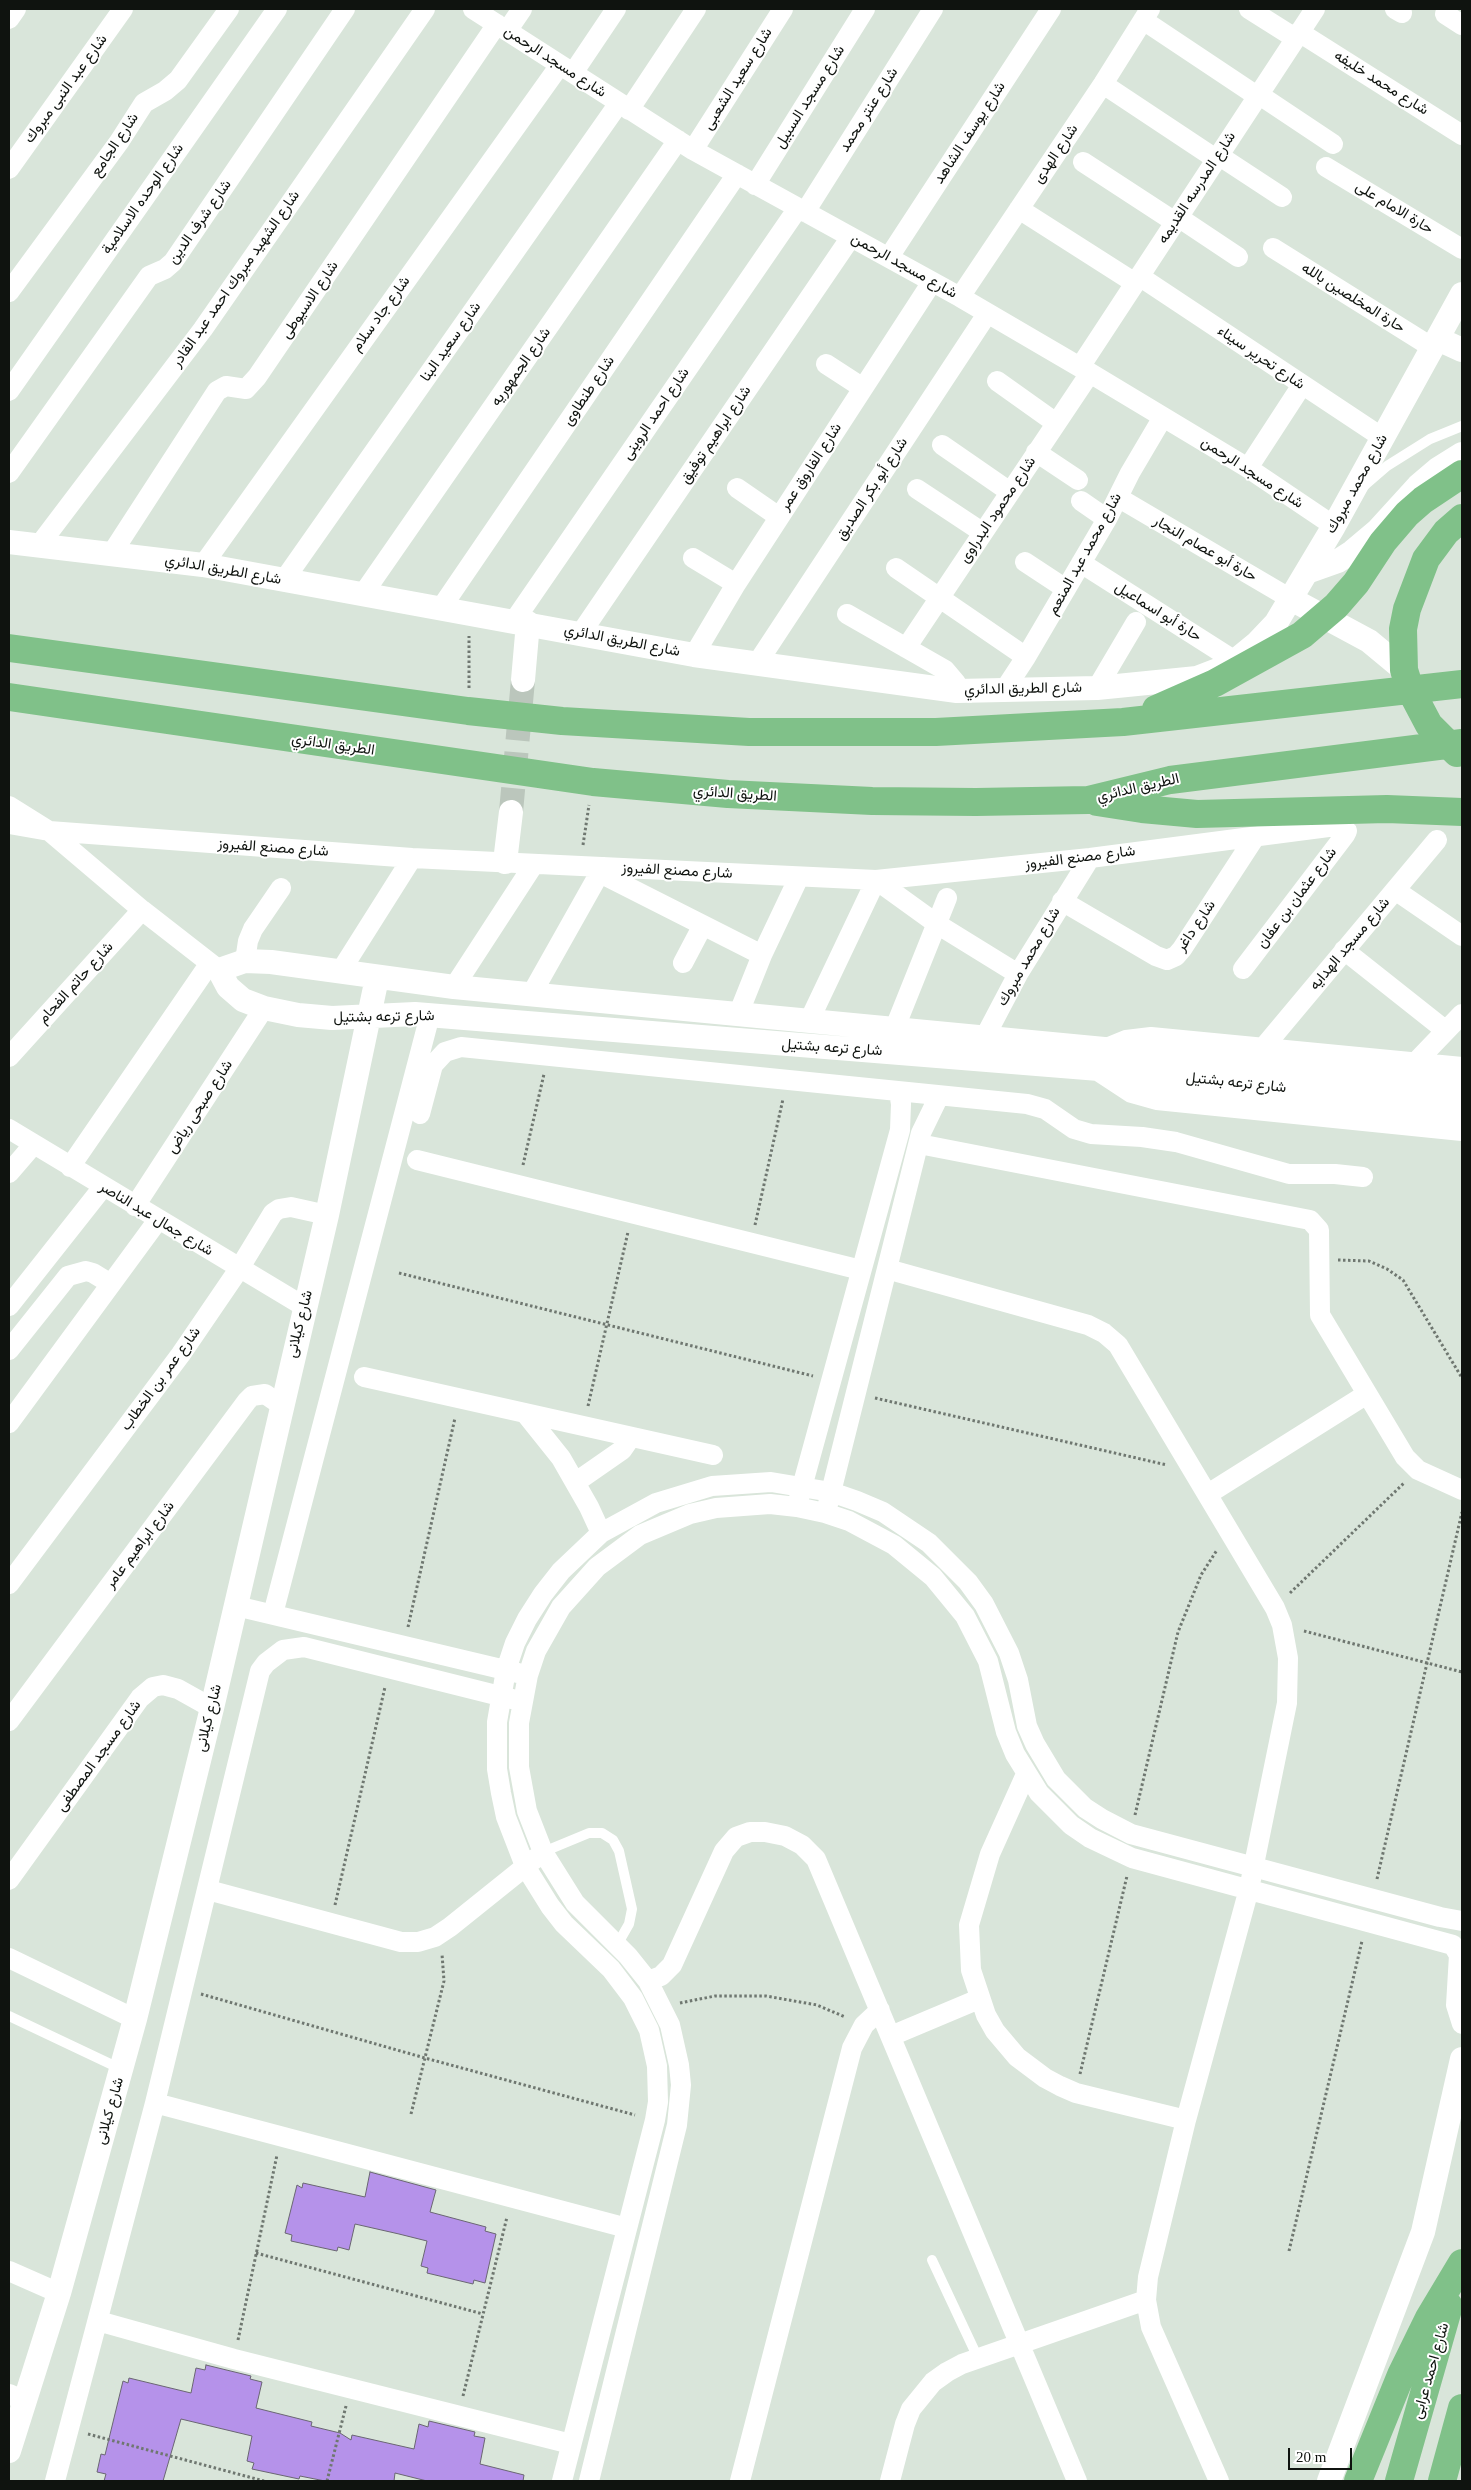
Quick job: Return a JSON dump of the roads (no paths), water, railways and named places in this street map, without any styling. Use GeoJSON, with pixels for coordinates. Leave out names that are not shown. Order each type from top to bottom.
{"type":"FeatureCollection","features":[{"type":"Feature","properties":{"kind":"highway"},"geometry":{"type":"LineString","coordinates":[[1124,722],[1215,684],[1302,636],[1336,606],[1356,583],[1384,542],[1407,514],[1462,474]]}},
{"type":"Feature","properties":{"kind":"highway"},"geometry":{"type":"LineString","coordinates":[[1462,518],[1436,545],[1419,574],[1407,609],[1403,629],[1404,670],[1415,702],[1429,725],[1442,740],[1462,757]]}},
{"type":"Feature","properties":{"kind":"highway"},"geometry":{"type":"LineString","coordinates":[[9,648],[468,712],[655,728],[814,733],[936,732],[1124,722],[1462,684]]}},
{"type":"Feature","properties":{"kind":"highway","name":"الطريق الدائري"},"geometry":{"type":"LineString","coordinates":[[9,697],[593,782],[728,794],[872,801],[1088,800],[1170,780],[1394,750],[1462,744]]}},
{"type":"Feature","properties":{"kind":"highway"},"geometry":{"type":"LineString","coordinates":[[1088,800],[1124,807],[1197,814],[1387,809],[1462,812]]}},
{"type":"Feature","properties":{"kind":"highway"},"geometry":{"type":"LineString","coordinates":[[1358,2481],[1401,2375],[1429,2318],[1462,2262]]}},
{"type":"Feature","properties":{"kind":"highway","name":"شارع احمد عرابى"},"geometry":{"type":"LineString","coordinates":[[1399,2481],[1462,2262]]}},
{"type":"Feature","properties":{"kind":"highway"},"geometry":{"type":"LineString","coordinates":[[1442,2481],[1462,2408]]}},
{"type":"Feature","properties":{"kind":"street"},"geometry":{"type":"LineString","coordinates":[[9,19],[16,9]]}},
{"type":"Feature","properties":{"kind":"street","name":"شارع عبد النبى مبروك"},"geometry":{"type":"LineString","coordinates":[[9,169],[124,9]]}},
{"type":"Feature","properties":{"kind":"street","name":"شارع الجامع"},"geometry":{"type":"LineString","coordinates":[[9,292],[119,142],[144,103],[166,91],[178,80],[229,9]]}},
{"type":"Feature","properties":{"kind":"street","name":"شارع الوحده الاسلامية"},"geometry":{"type":"LineString","coordinates":[[9,391],[277,9]]}},
{"type":"Feature","properties":{"kind":"street","name":"شارع شرف الدين"},"geometry":{"type":"LineString","coordinates":[[9,473],[149,276],[165,269],[173,262],[345,9]]}},
{"type":"Feature","properties":{"kind":"street","name":"شارع الشهيد مبروك احمد عبد القادر"},"geometry":{"type":"LineString","coordinates":[[40,544],[203,330],[425,9]]}},
{"type":"Feature","properties":{"kind":"street","name":"شارع مسجد الرحمن"},"geometry":{"type":"LineString","coordinates":[[473,9],[685,145],[889,257],[1085,370],[1248,468],[1334,526]]}},
{"type":"Feature","properties":{"kind":"street"},"geometry":{"type":"LineString","coordinates":[[502,27],[522,9]]}},
{"type":"Feature","properties":{"kind":"street","name":"شارع جاد سلام"},"geometry":{"type":"LineString","coordinates":[[204,565],[566,69],[616,9]]}},
{"type":"Feature","properties":{"kind":"street","name":"شارع سعيد البنا"},"geometry":{"type":"LineString","coordinates":[[284,580],[696,9]]}},
{"type":"Feature","properties":{"kind":"street","name":"شارع سعيد الشعبى"},"geometry":{"type":"LineString","coordinates":[[685,145],[783,9]]}},
{"type":"Feature","properties":{"kind":"street","name":"شارع مسجد السبيل"},"geometry":{"type":"LineString","coordinates":[[755,184],[865,9]]}},
{"type":"Feature","properties":{"kind":"street","name":"شارع عنتر محمد"},"geometry":{"type":"LineString","coordinates":[[801,210],[933,9]]}},
{"type":"Feature","properties":{"kind":"street","name":"شارع يوسف الشاهد"},"geometry":{"type":"LineString","coordinates":[[889,257],[1051,9]]}},
{"type":"Feature","properties":{"kind":"street","name":"شارع محمد خليفه"},"geometry":{"type":"LineString","coordinates":[[1249,9],[1297,35],[1462,134]]}},
{"type":"Feature","properties":{"kind":"street","name":"شارع المدرسه القديمه"},"geometry":{"type":"LineString","coordinates":[[1085,370],[1137,280],[1315,9]]}},
{"type":"Feature","properties":{"kind":"street"},"geometry":{"type":"LineString","coordinates":[[1445,14],[1462,25]]}},
{"type":"Feature","properties":{"kind":"street"},"geometry":{"type":"LineString","coordinates":[[1147,15],[1258,95],[1333,144]]}},
{"type":"Feature","properties":{"kind":"street","name":"شارع الهدى"},"geometry":{"type":"LineString","coordinates":[[960,297],[1147,15]]}},
{"type":"Feature","properties":{"kind":"street","name":"شارع الاسيوطى"},"geometry":{"type":"LineString","coordinates":[[112,553],[217,391],[226,386],[246,389],[257,377],[502,27]]}},
{"type":"Feature","properties":{"kind":"street"},"geometry":{"type":"LineString","coordinates":[[1103,84],[1282,197]]}},
{"type":"Feature","properties":{"kind":"street","name":"شارع الجمهوريه"},"geometry":{"type":"LineString","coordinates":[[363,594],[685,145]]}},
{"type":"Feature","properties":{"kind":"street"},"geometry":{"type":"LineString","coordinates":[[1083,162],[1238,257]]}},
{"type":"Feature","properties":{"kind":"street","name":"حارة الامام على"},"geometry":{"type":"LineString","coordinates":[[1326,167],[1462,249]]}},
{"type":"Feature","properties":{"kind":"street","name":"شارع طنطاوى"},"geometry":{"type":"LineString","coordinates":[[441,608],[737,174]]}},
{"type":"Feature","properties":{"kind":"street","name":"شارع تحرير سيناء"},"geometry":{"type":"LineString","coordinates":[[1019,209],[1137,280],[1383,438]]}},
{"type":"Feature","properties":{"kind":"street","name":"شارع احمد الروينى"},"geometry":{"type":"LineString","coordinates":[[521,622],[801,210]]}},
{"type":"Feature","properties":{"kind":"street","name":"شارع ابراهيم توفيق"},"geometry":{"type":"LineString","coordinates":[[581,633],[851,237]]}},
{"type":"Feature","properties":{"kind":"street","name":"حارة المخلصين بالله"},"geometry":{"type":"LineString","coordinates":[[1273,248],[1436,344]]}},
{"type":"Feature","properties":{"kind":"street","name":"شارع الفاروق عمر"},"geometry":{"type":"LineString","coordinates":[[694,655],[736,584],[932,282]]}},
{"type":"Feature","properties":{"kind":"street","name":"شارع محمد مبروك"},"geometry":{"type":"LineString","coordinates":[[1235,661],[1257,643],[1276,623],[1291,599],[1334,526],[1462,294]]}},
{"type":"Feature","properties":{"kind":"street","name":"شارع أبو بكر الصديق"},"geometry":{"type":"LineString","coordinates":[[756,665],[988,314]]}},
{"type":"Feature","properties":{"kind":"street"},"geometry":{"type":"LineString","coordinates":[[1436,344],[1462,350]]}},
{"type":"Feature","properties":{"kind":"street"},"geometry":{"type":"LineString","coordinates":[[826,364],[863,388]]}},
{"type":"Feature","properties":{"kind":"street","name":"شارع محمود البدراوى"},"geometry":{"type":"LineString","coordinates":[[906,648],[1056,423],[1085,370]]}},
{"type":"Feature","properties":{"kind":"street"},"geometry":{"type":"LineString","coordinates":[[997,381],[1056,423]]}},
{"type":"Feature","properties":{"kind":"street"},"geometry":{"type":"LineString","coordinates":[[1248,468],[1302,385]]}},
{"type":"Feature","properties":{"kind":"street","name":"شارع محمد عبد المنعم"},"geometry":{"type":"LineString","coordinates":[[1005,689],[1026,657],[1107,519],[1130,473],[1163,418]]}},
{"type":"Feature","properties":{"kind":"street"},"geometry":{"type":"LineString","coordinates":[[942,445],[1010,492]]}},
{"type":"Feature","properties":{"kind":"street"},"geometry":{"type":"LineString","coordinates":[[1036,452],[1078,480]]}},
{"type":"Feature","properties":{"kind":"street"},"geometry":{"type":"LineString","coordinates":[[1307,572],[1338,561],[1352,552],[1377,531],[1418,486],[1438,469],[1462,454]]}},
{"type":"Feature","properties":{"kind":"street"},"geometry":{"type":"LineString","coordinates":[[737,488],[779,517]]}},
{"type":"Feature","properties":{"kind":"street"},"geometry":{"type":"LineString","coordinates":[[917,489],[982,532]]}},
{"type":"Feature","properties":{"kind":"street","name":"حارة أبو عصام النجار"},"geometry":{"type":"LineString","coordinates":[[1119,498],[1291,599]]}},
{"type":"Feature","properties":{"kind":"street"},"geometry":{"type":"LineString","coordinates":[[1081,501],[1107,519]]}},
{"type":"Feature","properties":{"kind":"street","name":"شارع الطريق الدائري"},"geometry":{"type":"LineString","coordinates":[[9,542],[40,544],[204,565],[694,655],[957,691],[1097,688],[1197,678],[1235,661]]}},
{"type":"Feature","properties":{"kind":"street"},"geometry":{"type":"LineString","coordinates":[[693,558],[736,584]]}},
{"type":"Feature","properties":{"kind":"street"},"geometry":{"type":"LineString","coordinates":[[1025,562],[1066,589]]}},
{"type":"Feature","properties":{"kind":"street","name":"حارة أبو اسماعيل"},"geometry":{"type":"LineString","coordinates":[[1081,563],[1235,661]]}},
{"type":"Feature","properties":{"kind":"street"},"geometry":{"type":"LineString","coordinates":[[896,568],[1026,657]]}},
{"type":"Feature","properties":{"kind":"street"},"geometry":{"type":"LineString","coordinates":[[1291,599],[1369,641],[1404,670]]}},
{"type":"Feature","properties":{"kind":"street"},"geometry":{"type":"LineString","coordinates":[[847,614],[945,670],[956,683],[957,691]]}},
{"type":"Feature","properties":{"kind":"street"},"geometry":{"type":"LineString","coordinates":[[521,622],[523,680]]}},
{"type":"Feature","properties":{"kind":"street"},"geometry":{"type":"LineString","coordinates":[[1097,688],[1136,622]]}},
{"type":"Feature","properties":{"kind":"street","name":"شارع ترعه بشتيل"},"geometry":{"type":"LineString","coordinates":[[9,806],[48,830],[142,910],[215,966],[235,994],[251,1004],[264,1008],[315,1017],[430,1015],[973,1059],[1101,1059],[1462,1086]]}},
{"type":"Feature","properties":{"kind":"street"},"geometry":{"type":"LineString","coordinates":[[505,862],[512,812]]}},
{"type":"Feature","properties":{"kind":"street","name":"شارع مصنع الفيروز"},"geometry":{"type":"LineString","coordinates":[[9,824],[48,830],[412,858],[505,862],[601,870],[876,880],[1090,858],[1336,826],[1343,828]]}},
{"type":"Feature","properties":{"kind":"street","name":"شارع عثمان بن عفان"},"geometry":{"type":"LineString","coordinates":[[1243,969],[1345,835],[1347,831],[1343,828]]}},
{"type":"Feature","properties":{"kind":"street","name":"شارع داغر"},"geometry":{"type":"LineString","coordinates":[[1062,901],[1156,956],[1167,960],[1176,956],[1182,949],[1255,836]]}},
{"type":"Feature","properties":{"kind":"street","name":"شارع مسجد الهدايه"},"geometry":{"type":"LineString","coordinates":[[1263,1048],[1437,840]]}},
{"type":"Feature","properties":{"kind":"street"},"geometry":{"type":"LineString","coordinates":[[340,972],[412,858]]}},
{"type":"Feature","properties":{"kind":"street","name":"شارع محمد مبروك"},"geometry":{"type":"LineString","coordinates":[[973,1059],[1018,974],[1090,858]]}},
{"type":"Feature","properties":{"kind":"street"},"geometry":{"type":"LineString","coordinates":[[454,987],[534,864]]}},
{"type":"Feature","properties":{"kind":"street"},"geometry":{"type":"LineString","coordinates":[[531,995],[601,870],[762,955]]}},
{"type":"Feature","properties":{"kind":"street"},"geometry":{"type":"LineString","coordinates":[[738,1015],[762,955],[800,877]]}},
{"type":"Feature","properties":{"kind":"street"},"geometry":{"type":"LineString","coordinates":[[809,1022],[876,880],[937,924],[1018,974]]}},
{"type":"Feature","properties":{"kind":"street"},"geometry":{"type":"LineString","coordinates":[[244,962],[248,941],[253,929],[281,888]]}},
{"type":"Feature","properties":{"kind":"street"},"geometry":{"type":"LineString","coordinates":[[1395,890],[1462,936]]}},
{"type":"Feature","properties":{"kind":"street"},"geometry":{"type":"LineString","coordinates":[[894,1030],[947,898]]}},
{"type":"Feature","properties":{"kind":"street","name":"شارع حاتم الفحام"},"geometry":{"type":"LineString","coordinates":[[9,1056],[142,910]]}},
{"type":"Feature","properties":{"kind":"street"},"geometry":{"type":"LineString","coordinates":[[683,963],[703,925]]}},
{"type":"Feature","properties":{"kind":"street"},"geometry":{"type":"LineString","coordinates":[[1344,950],[1445,1030]]}},
{"type":"Feature","properties":{"kind":"street","name":"شارع ترعه بشتيل"},"geometry":{"type":"LineString","coordinates":[[215,966],[244,962],[271,962],[377,978],[454,987],[984,1038],[1101,1059],[1462,1107]]}},
{"type":"Feature","properties":{"kind":"street"},"geometry":{"type":"LineString","coordinates":[[70,1167],[215,966]]}},
{"type":"Feature","properties":{"kind":"street","name":"شارع كيلانى"},"geometry":{"type":"LineString","coordinates":[[9,2451],[17,2397],[59,2293],[135,2019],[236,1606],[326,1215],[377,978]]}},
{"type":"Feature","properties":{"kind":"street","name":"شارع صبحى رياض"},"geometry":{"type":"LineString","coordinates":[[135,1206],[264,1008]]}},
{"type":"Feature","properties":{"kind":"street"},"geometry":{"type":"LineString","coordinates":[[1415,1062],[1462,1014]]}},
{"type":"Feature","properties":{"kind":"street"},"geometry":{"type":"LineString","coordinates":[[273,1614],[430,1015]]}},
{"type":"Feature","properties":{"kind":"street","name":"شارع ترعه بشتيل"},"geometry":{"type":"LineString","coordinates":[[1101,1059],[1126,1040],[1151,1037],[1462,1067]]}},
{"type":"Feature","properties":{"kind":"street"},"geometry":{"type":"LineString","coordinates":[[420,1114],[433,1065],[438,1058],[452,1048],[461,1047],[1036,1106],[1045,1109],[1082,1132],[1176,1142],[1209,1150],[1273,1171],[1305,1175],[1335,1174],[1363,1177]]}},
{"type":"Feature","properties":{"kind":"street"},"geometry":{"type":"LineString","coordinates":[[1101,1059],[1132,1091],[1157,1098],[1462,1129]]}},
{"type":"Feature","properties":{"kind":"street"},"geometry":{"type":"LineString","coordinates":[[797,1507],[900,1130],[901,1104],[899,1092]]}},
{"type":"Feature","properties":{"kind":"street"},"geometry":{"type":"LineString","coordinates":[[825,1513],[919,1144],[929,1114],[939,1096]]}},
{"type":"Feature","properties":{"kind":"street","name":"شارع جمال عبد الناصر"},"geometry":{"type":"LineString","coordinates":[[9,1129],[304,1307]]}},
{"type":"Feature","properties":{"kind":"street"},"geometry":{"type":"LineString","coordinates":[[9,1173],[34,1144]]}},
{"type":"Feature","properties":{"kind":"street"},"geometry":{"type":"LineString","coordinates":[[919,1144],[1310,1220],[1318,1230],[1320,1315],[1405,1457],[1418,1470],[1435,1480],[1462,1490]]}},
{"type":"Feature","properties":{"kind":"street"},"geometry":{"type":"LineString","coordinates":[[416,1160],[861,1270]]}},
{"type":"Feature","properties":{"kind":"street"},"geometry":{"type":"LineString","coordinates":[[9,1306],[103,1187]]}},
{"type":"Feature","properties":{"kind":"street","name":"شارع عمر بن الخطاب"},"geometry":{"type":"LineString","coordinates":[[9,1584],[181,1354],[240,1269],[268,1219],[279,1209],[291,1207],[326,1215]]}},
{"type":"Feature","properties":{"kind":"street"},"geometry":{"type":"LineString","coordinates":[[9,1423],[158,1220]]}},
{"type":"Feature","properties":{"kind":"street"},"geometry":{"type":"LineString","coordinates":[[887,1269],[1088,1325],[1104,1333],[1118,1345],[1230,1531],[1278,1617],[1288,1658],[1287,1703],[1249,1889],[1186,2120],[1148,2277],[1146,2300],[1151,2327],[1219,2481]]}},
{"type":"Feature","properties":{"kind":"street"},"geometry":{"type":"LineString","coordinates":[[9,1350],[68,1276],[86,1272],[93,1273],[111,1284]]}},
{"type":"Feature","properties":{"kind":"street"},"geometry":{"type":"LineString","coordinates":[[364,1377],[713,1455]]}},
{"type":"Feature","properties":{"kind":"street","name":"شارع ابراهيم عامر"},"geometry":{"type":"LineString","coordinates":[[9,1721],[247,1401],[252,1396],[265,1394],[281,1405]]}},
{"type":"Feature","properties":{"kind":"street"},"geometry":{"type":"LineString","coordinates":[[1208,1494],[1367,1394]]}},
{"type":"Feature","properties":{"kind":"street"},"geometry":{"type":"LineString","coordinates":[[526,1413],[561,1458],[576,1482],[601,1533]]}},
{"type":"Feature","properties":{"kind":"street"},"geometry":{"type":"LineString","coordinates":[[576,1482],[622,1450],[631,1437]]}},
{"type":"Feature","properties":{"kind":"street"},"geometry":{"type":"LineString","coordinates":[[562,2481],[655,2120],[658,2084],[657,2066],[649,2030],[633,1998],[611,1969],[580,1941],[550,1906],[525,1866],[506,1817],[497,1770],[497,1722],[500,1696],[515,1643],[543,1594],[561,1571],[601,1533],[656,1503],[712,1486],[771,1482],[802,1486],[831,1492],[874,1508],[907,1526],[929,1542],[968,1582],[988,1612],[1009,1653],[1018,1680],[1027,1726],[1045,1762],[1056,1779],[1085,1808],[1102,1820],[1131,1834],[1253,1868],[1440,1917],[1462,1921]]}},
{"type":"Feature","properties":{"kind":"street"},"geometry":{"type":"LineString","coordinates":[[589,2481],[677,2125],[681,2085],[676,2045],[663,2007],[648,1981],[617,1945],[575,1902],[543,1852],[527,1811],[519,1767],[519,1723],[528,1675],[536,1651],[547,1630],[578,1586],[596,1567],[640,1535],[681,1517],[716,1508],[743,1505],[797,1507],[849,1521],[894,1545],[915,1560],[950,1596],[978,1638],[988,1662],[1006,1732],[1026,1774],[1054,1810],[1071,1825],[1090,1838],[1132,1858],[1453,1945],[1459,1955],[1456,2005],[1462,2024]]}},
{"type":"Feature","properties":{"kind":"street"},"geometry":{"type":"LineString","coordinates":[[236,1606],[528,1675]]}},
{"type":"Feature","properties":{"kind":"street"},"geometry":{"type":"LineString","coordinates":[[55,2481],[155,2103],[208,1890],[256,1681],[266,1662],[283,1650],[304,1647],[522,1702]]}},
{"type":"Feature","properties":{"kind":"street","name":"شارع مسجد المصطفى"},"geometry":{"type":"LineString","coordinates":[[9,1880],[140,1698],[153,1687],[163,1685],[178,1689],[212,1708]]}},
{"type":"Feature","properties":{"kind":"street"},"geometry":{"type":"LineString","coordinates":[[1026,1774],[1001,1827],[972,1910],[968,1955],[979,2000],[994,2031],[1017,2057],[1045,2078],[1076,2093],[1186,2120]]}},
{"type":"Feature","properties":{"kind":"street"},"geometry":{"type":"LineString","coordinates":[[648,1981],[661,1976],[672,1965],[724,1851],[736,1838],[750,1832],[766,1832],[785,1836],[802,1845],[816,1858],[1078,2481]]}},
{"type":"Feature","properties":{"kind":"street"},"geometry":{"type":"LineString","coordinates":[[208,1890],[401,1942],[418,1942],[435,1937],[543,1852]]}},
{"type":"Feature","properties":{"kind":"street"},"geometry":{"type":"LineString","coordinates":[[9,1958],[135,2019]]}},
{"type":"Feature","properties":{"kind":"street"},"geometry":{"type":"LineString","coordinates":[[890,2036],[979,2000]]}},
{"type":"Feature","properties":{"kind":"street"},"geometry":{"type":"LineString","coordinates":[[740,2481],[852,2048],[864,2025],[880,2010]]}},
{"type":"Feature","properties":{"kind":"street"},"geometry":{"type":"LineString","coordinates":[[1329,2481],[1423,2232],[1462,2059]]}},
{"type":"Feature","properties":{"kind":"street"},"geometry":{"type":"LineString","coordinates":[[155,2103],[281,2138],[627,2228]]}},
{"type":"Feature","properties":{"kind":"street"},"geometry":{"type":"LineString","coordinates":[[9,2271],[59,2293]]}},
{"type":"Feature","properties":{"kind":"street"},"geometry":{"type":"LineString","coordinates":[[890,2481],[904,2424],[921,2394],[947,2372],[978,2358],[1146,2300]]}},
{"type":"Feature","properties":{"kind":"street"},"geometry":{"type":"LineString","coordinates":[[98,2321],[234,2359],[571,2444]]}},
{"type":"Feature","properties":{"kind":"street"},"geometry":{"type":"LineString","coordinates":[[601,2329],[625,2335]]}},
{"type":"Feature","properties":{"kind":"lane"},"geometry":{"type":"LineString","coordinates":[[1349,499],[1387,466],[1430,439],[1462,426]]}},
{"type":"Feature","properties":{"kind":"lane"},"geometry":{"type":"LineString","coordinates":[[543,1852],[589,1833],[602,1833],[613,1840],[619,1851],[632,1909],[629,1924],[617,1945]]}},
{"type":"Feature","properties":{"kind":"lane"},"geometry":{"type":"LineString","coordinates":[[9,2016],[122,2069]]}},
{"type":"Feature","properties":{"kind":"lane"},"geometry":{"type":"LineString","coordinates":[[932,2260],[978,2358]]}},
{"type":"Feature","properties":{"kind":"tunnel"},"geometry":{"type":"LineString","coordinates":[[511,812],[523,680]]}}]}
